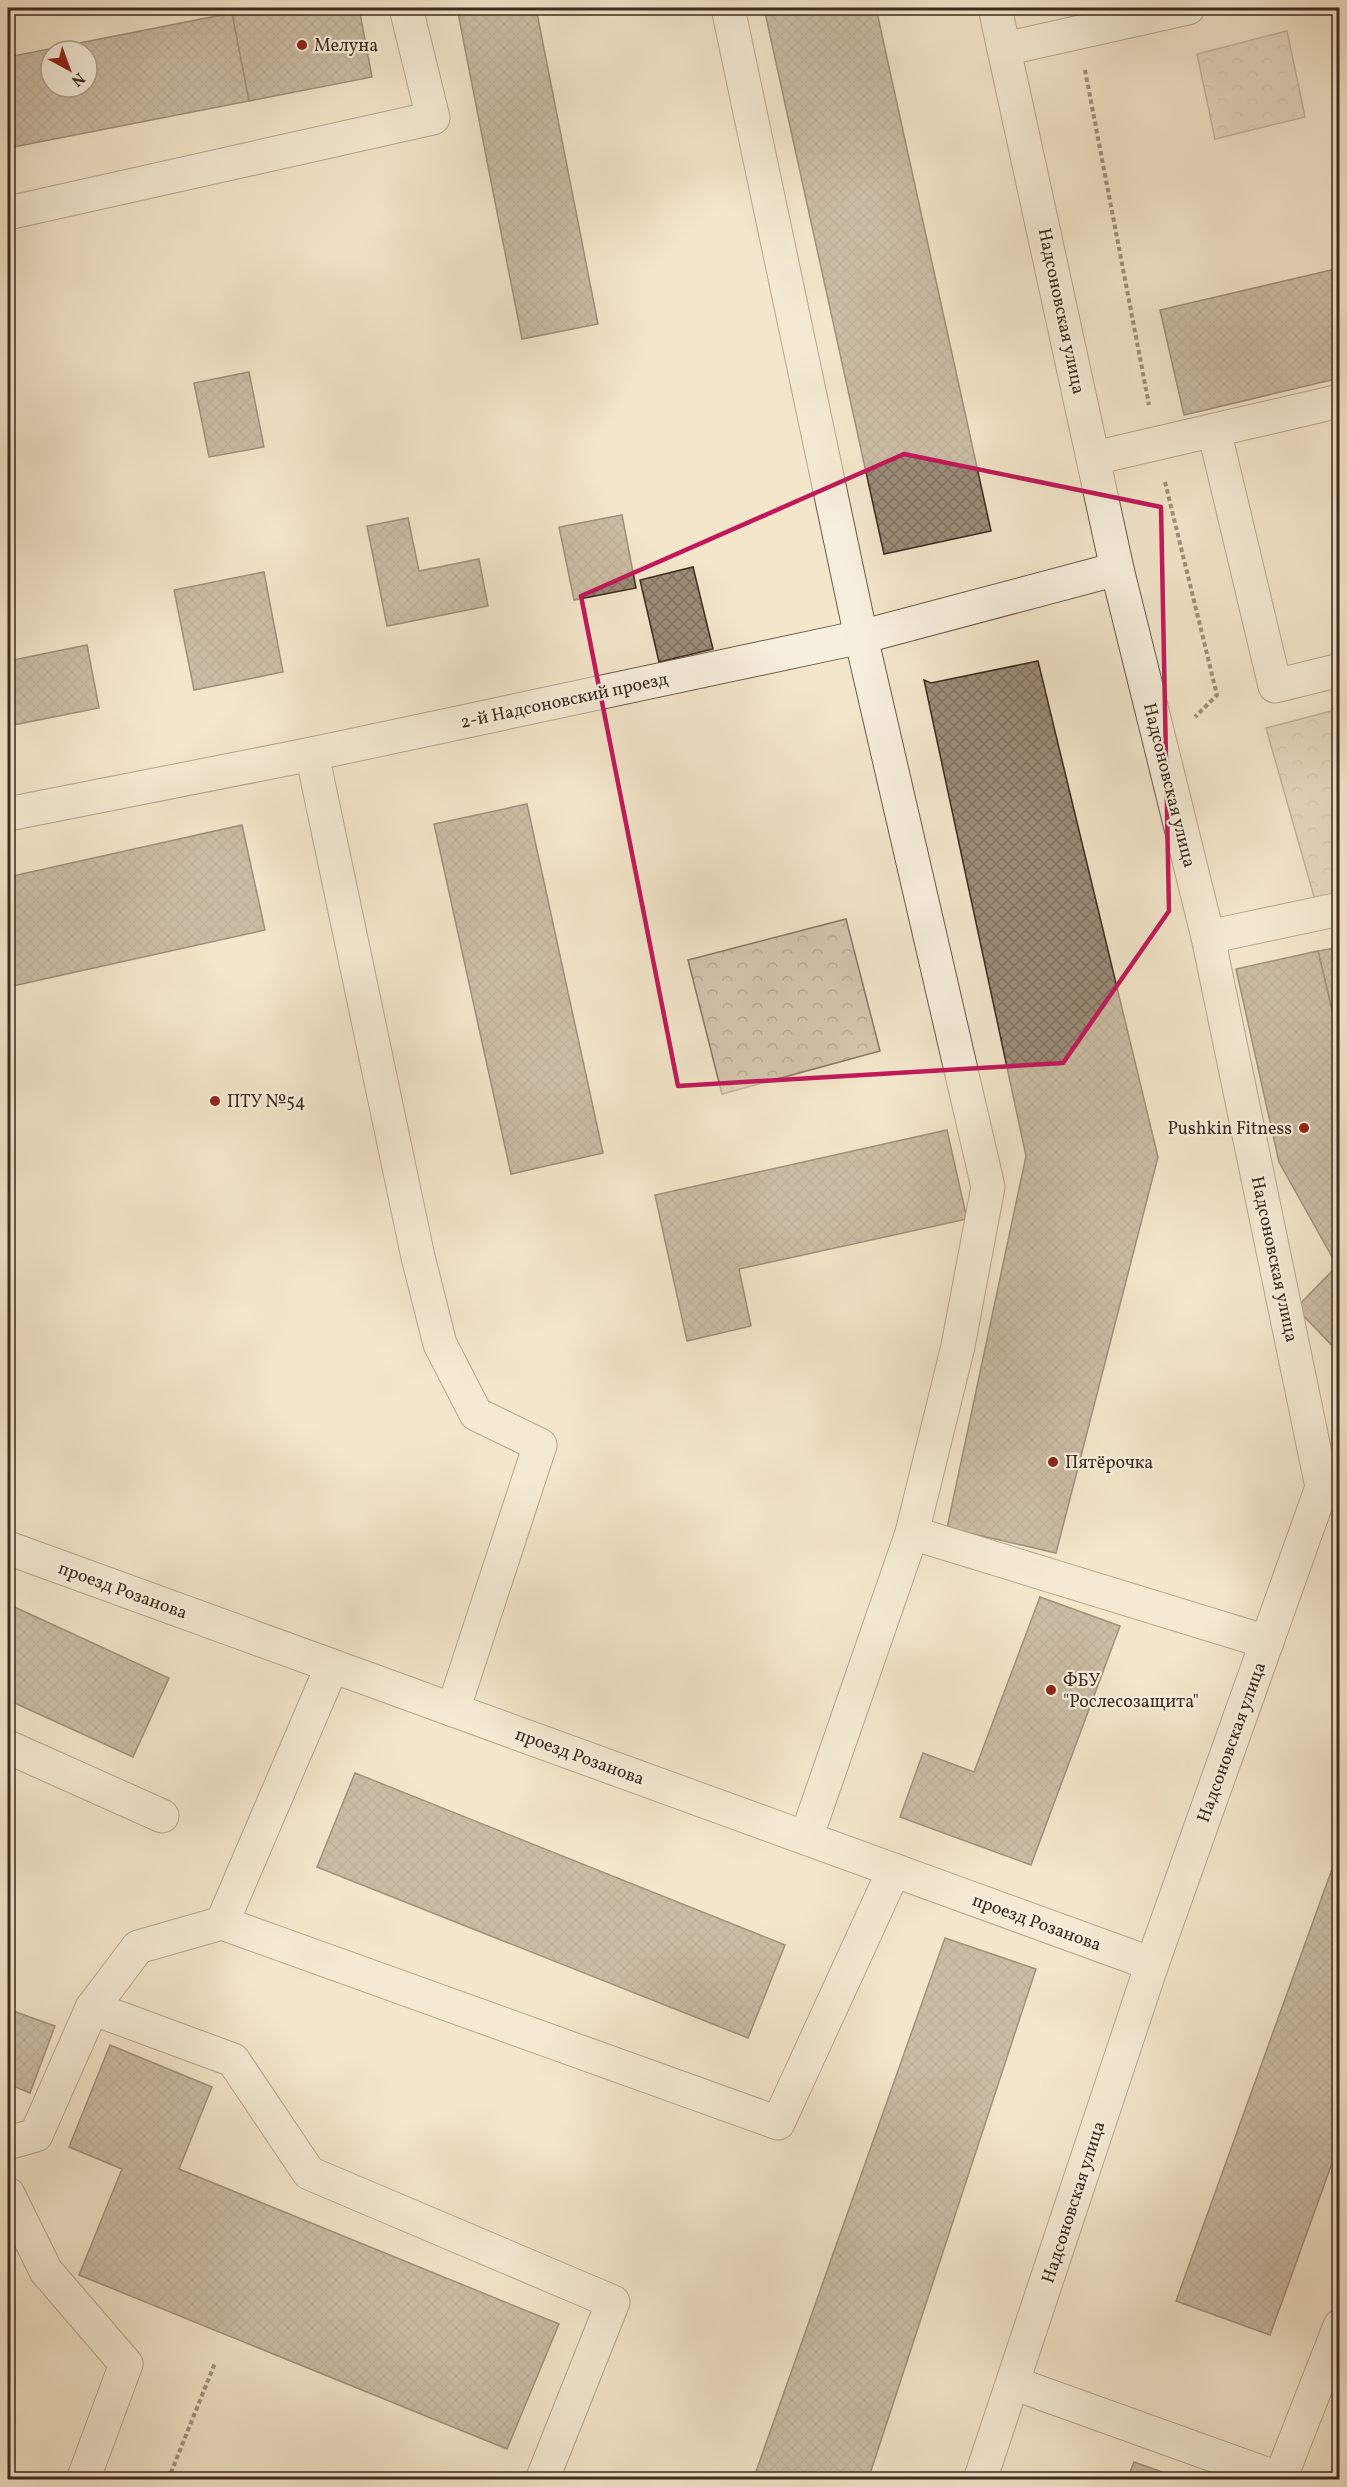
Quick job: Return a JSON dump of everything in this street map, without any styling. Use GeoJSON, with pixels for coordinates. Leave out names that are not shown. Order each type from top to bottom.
{"type":"FeatureCollection","features":[{"type":"Feature","properties":{"kind":"street"},"geometry":{"type":"LineString","coordinates":[[8,213],[432,118],[406,8]]}},
{"type":"Feature","properties":{"kind":"street"},"geometry":{"type":"LineString","coordinates":[[728,8],[861,637],[988,1187],[958,1346],[912,1533],[806,1838]]}},
{"type":"Feature","properties":{"kind":"street","name":"Надсоновская улица"},"geometry":{"type":"LineString","coordinates":[[980,2480],[1152,1964],[1267,1642],[1331,1488],[1208,937],[1117,569],[995,8]]}},
{"type":"Feature","properties":{"kind":"street"},"geometry":{"type":"LineString","coordinates":[[1004,49],[1188,8]]}},
{"type":"Feature","properties":{"kind":"street"},"geometry":{"type":"LineString","coordinates":[[1094,458],[1340,401]]}},
{"type":"Feature","properties":{"kind":"street"},"geometry":{"type":"LineString","coordinates":[[1214,430],[1275,686],[1340,670]]}},
{"type":"Feature","properties":{"kind":"street","name":"2-й Надсоновский проезд"},"geometry":{"type":"LineString","coordinates":[[8,814],[312,754],[861,637],[1117,569]]}},
{"type":"Feature","properties":{"kind":"street"},"geometry":{"type":"LineString","coordinates":[[312,754],[418,1257],[440,1344],[476,1414],[540,1445],[453,1710]]}},
{"type":"Feature","properties":{"kind":"street"},"geometry":{"type":"LineString","coordinates":[[1208,937],[1340,909]]}},
{"type":"Feature","properties":{"kind":"street"},"geometry":{"type":"LineString","coordinates":[[912,1533],[1267,1642]]}},
{"type":"Feature","properties":{"kind":"street","name":"проезд Розанова"},"geometry":{"type":"LineString","coordinates":[[8,1548],[1152,1964]]}},
{"type":"Feature","properties":{"kind":"street"},"geometry":{"type":"LineString","coordinates":[[222,1923],[332,1666]]}},
{"type":"Feature","properties":{"kind":"street"},"geometry":{"type":"LineString","coordinates":[[8,1747],[162,1816]]}},
{"type":"Feature","properties":{"kind":"street"},"geometry":{"type":"LineString","coordinates":[[8,2143],[36,2135],[92,2008],[138,1947],[222,1923],[778,2122],[894,1870]]}},
{"type":"Feature","properties":{"kind":"street"},"geometry":{"type":"LineString","coordinates":[[92,2008],[233,2060],[309,2173],[613,2302],[542,2480]]}},
{"type":"Feature","properties":{"kind":"street"},"geometry":{"type":"LineString","coordinates":[[8,2194],[46,2271],[126,2364],[83,2480]]}},
{"type":"Feature","properties":{"kind":"street"},"geometry":{"type":"LineString","coordinates":[[1013,2383],[1280,2479],[1340,2326]]}},
{"type":"Feature","properties":{"kind":"path"},"geometry":{"type":"LineString","coordinates":[[168,2480],[215,2363]]}},
{"type":"Feature","properties":{"kind":"highlighted area"},"geometry":{"type":"Polygon","coordinates":[[[904,454],[1161,507],[1169,911],[1063,1063],[678,1086],[581,596],[904,454]]]}},
{"type":"Feature","properties":{"kind":"green space"},"geometry":{"type":"Polygon","coordinates":[[[1287,31],[1305,117],[1215,139],[1197,54],[1287,31]]]}},
{"type":"Feature","properties":{"kind":"green space"},"geometry":{"type":"Polygon","coordinates":[[[1339,709],[1339,893],[1315,900],[1266,728],[1339,709]]]}},
{"type":"Feature","properties":{"kind":"green space"},"geometry":{"type":"Polygon","coordinates":[[[846,919],[880,1051],[722,1094],[688,960],[846,919]]]}},
{"type":"Feature","properties":{"kind":"building","name":"Мелуна"},"geometry":{"type":"Polygon","coordinates":[[[230,8],[359,8],[372,77],[249,101],[230,8]]]}},
{"type":"Feature","properties":{"kind":"building"},"geometry":{"type":"Polygon","coordinates":[[[457,8],[536,8],[598,324],[522,339],[457,8]]]}},
{"type":"Feature","properties":{"kind":"building"},"geometry":{"type":"Polygon","coordinates":[[[764,8],[876,8],[991,531],[884,554],[764,8]]]}},
{"type":"Feature","properties":{"kind":"building"},"geometry":{"type":"Polygon","coordinates":[[[232,13],[249,101],[8,148],[8,57],[39,51],[39,99],[99,99],[99,39],[232,13]]]}},
{"type":"Feature","properties":{"kind":"building"},"geometry":{"type":"Polygon","coordinates":[[[1340,268],[1340,378],[1184,415],[1160,310],[1340,268]]]}},
{"type":"Feature","properties":{"kind":"building"},"geometry":{"type":"Polygon","coordinates":[[[249,372],[264,447],[209,457],[194,383],[249,372]]]}},
{"type":"Feature","properties":{"kind":"building"},"geometry":{"type":"Polygon","coordinates":[[[622,515],[636,588],[574,600],[559,527],[622,515]]]}},
{"type":"Feature","properties":{"kind":"building"},"geometry":{"type":"Polygon","coordinates":[[[408,518],[419,571],[479,559],[488,606],[387,626],[367,526],[408,518]]]}},
{"type":"Feature","properties":{"kind":"building"},"geometry":{"type":"Polygon","coordinates":[[[693,567],[713,649],[659,662],[640,580],[693,567]]]}},
{"type":"Feature","properties":{"kind":"building"},"geometry":{"type":"Polygon","coordinates":[[[264,572],[283,672],[194,690],[174,590],[264,572]]]}},
{"type":"Feature","properties":{"kind":"building"},"geometry":{"type":"Polygon","coordinates":[[[87,645],[99,708],[8,726],[8,661],[87,645]]]}},
{"type":"Feature","properties":{"kind":"building"},"geometry":{"type":"Polygon","coordinates":[[[1038,661],[1158,1157],[1056,1553],[947,1528],[1026,1156],[924,680],[931,683],[1038,661]]]}},
{"type":"Feature","properties":{"kind":"building"},"geometry":{"type":"Polygon","coordinates":[[[527,804],[603,1153],[511,1174],[434,824],[527,804]]]}},
{"type":"Feature","properties":{"kind":"building"},"geometry":{"type":"Polygon","coordinates":[[[242,825],[265,930],[8,987],[8,877],[242,825]]]}},
{"type":"Feature","properties":{"kind":"building"},"geometry":{"type":"Polygon","coordinates":[[[1340,947],[1340,1044],[1318,951],[1340,947]]]}},
{"type":"Feature","properties":{"kind":"building"},"geometry":{"type":"Polygon","coordinates":[[[1318,951],[1340,1044],[1340,1271],[1279,1162],[1236,969],[1318,951]]]}},
{"type":"Feature","properties":{"kind":"building"},"geometry":{"type":"Polygon","coordinates":[[[947,1130],[967,1219],[739,1269],[751,1326],[687,1341],[655,1195],[947,1130]]]}},
{"type":"Feature","properties":{"kind":"building"},"geometry":{"type":"Polygon","coordinates":[[[1336,1267],[1340,1271],[1340,1354],[1296,1308],[1336,1267]]]}},
{"type":"Feature","properties":{"kind":"building","name":"ФБУ \"Рослесозащита\""},"geometry":{"type":"Polygon","coordinates":[[[1040,1597],[1120,1626],[1031,1865],[900,1817],[923,1753],[974,1772],[1040,1597]]]}},
{"type":"Feature","properties":{"kind":"building"},"geometry":{"type":"Polygon","coordinates":[[[8,1604],[169,1678],[133,1757],[8,1700],[8,1604]]]}},
{"type":"Feature","properties":{"kind":"building"},"geometry":{"type":"Polygon","coordinates":[[[355,1773],[785,1945],[748,2038],[317,1867],[355,1773]]]}},
{"type":"Feature","properties":{"kind":"building"},"geometry":{"type":"Polygon","coordinates":[[[1340,1847],[1340,2141],[1270,2335],[1176,2301],[1340,1847]]]}},
{"type":"Feature","properties":{"kind":"building"},"geometry":{"type":"Polygon","coordinates":[[[945,1938],[1036,1969],[868,2480],[753,2480],[945,1938]]]}},
{"type":"Feature","properties":{"kind":"building"},"geometry":{"type":"Polygon","coordinates":[[[13,2011],[55,2026],[30,2093],[8,2084],[8,2025],[13,2011]]]}},
{"type":"Feature","properties":{"kind":"building"},"geometry":{"type":"Polygon","coordinates":[[[110,2045],[212,2087],[179,2169],[559,2324],[507,2449],[79,2275],[122,2169],[69,2147],[110,2045]]]}},
{"type":"Feature","properties":{"kind":"building"},"geometry":{"type":"Polygon","coordinates":[[[1134,2462],[1185,2480],[1127,2480],[1134,2462]]]}},
{"type":"Feature","properties":{"kind":"place","name":"Мелуна"},"geometry":{"type":"Point","coordinates":[302,45]}},
{"type":"Feature","properties":{"kind":"place","name":"ПТУ №54"},"geometry":{"type":"Point","coordinates":[215,1101]}},
{"type":"Feature","properties":{"kind":"place","name":"Pushkin Fitness"},"geometry":{"type":"Point","coordinates":[1304,1128]}},
{"type":"Feature","properties":{"kind":"place","name":"Пятёрочка"},"geometry":{"type":"Point","coordinates":[1053,1462]}},
{"type":"Feature","properties":{"kind":"place","name":"ФБУ \"Рослесозащита\""},"geometry":{"type":"Point","coordinates":[1051,1690]}}]}
